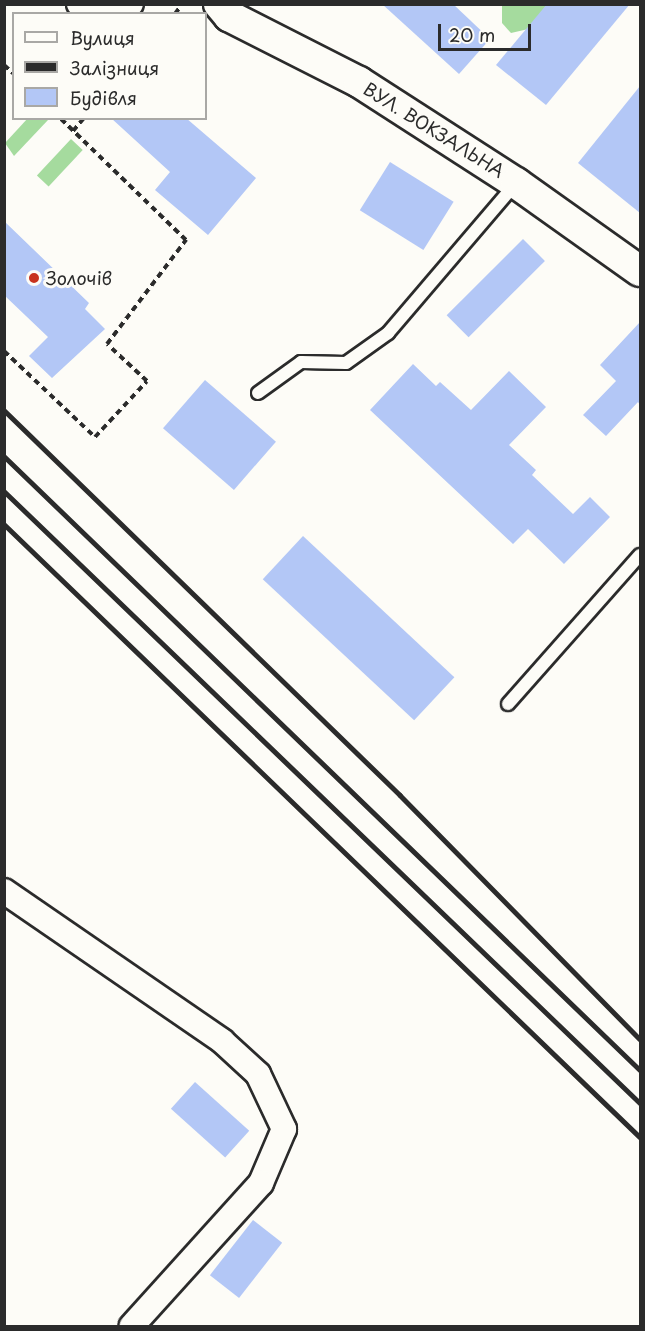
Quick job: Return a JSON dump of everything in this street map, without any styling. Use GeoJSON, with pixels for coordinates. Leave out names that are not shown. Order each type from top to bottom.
{"type":"FeatureCollection","features":[{"type":"Feature","properties":{"kind":"street"},"geometry":{"type":"LineString","coordinates":[[79,4],[113,11],[130,4]]}},
{"type":"Feature","properties":{"kind":"street","name":"ВУЛ. ВОКЗАЛЬНА"},"geometry":{"type":"LineString","coordinates":[[219,4],[229,16],[359,82],[516,183],[640,271]]}},
{"type":"Feature","properties":{"kind":"street"},"geometry":{"type":"LineString","coordinates":[[4,891],[222,1041],[258,1074],[284,1129],[261,1183],[132,1326]]}},
{"type":"Feature","properties":{"kind":"lane"},"geometry":{"type":"LineString","coordinates":[[258,393],[301,362],[346,363],[388,333],[516,183]]}},
{"type":"Feature","properties":{"kind":"lane"},"geometry":{"type":"LineString","coordinates":[[508,705],[640,555]]}},
{"type":"Feature","properties":{"kind":"path"},"geometry":{"type":"LineString","coordinates":[[4,351],[95,437],[147,381],[107,344],[186,240],[62,120]]}},
{"type":"Feature","properties":{"kind":"path"},"geometry":{"type":"LineString","coordinates":[[73,131],[82,120]]}},
{"type":"Feature","properties":{"kind":"green space"},"geometry":{"type":"Polygon","coordinates":[[[502,5],[552,5],[537,27],[511,33],[502,23],[502,5]]]}},
{"type":"Feature","properties":{"kind":"green space"},"geometry":{"type":"Polygon","coordinates":[[[26,120],[48,120],[14,156],[5,143],[26,120]]]}},
{"type":"Feature","properties":{"kind":"green space"},"geometry":{"type":"Polygon","coordinates":[[[71,139],[83,150],[49,186],[37,176],[71,139]]]}},
{"type":"Feature","properties":{"kind":"building"},"geometry":{"type":"Polygon","coordinates":[[[382,4],[453,4],[490,39],[459,74],[382,4]]]}},
{"type":"Feature","properties":{"kind":"building"},"geometry":{"type":"Polygon","coordinates":[[[547,4],[630,4],[546,105],[496,65],[547,4]]]}},
{"type":"Feature","properties":{"kind":"building"},"geometry":{"type":"Polygon","coordinates":[[[640,86],[640,213],[578,163],[640,86]]]}},
{"type":"Feature","properties":{"kind":"building"},"geometry":{"type":"Polygon","coordinates":[[[113,120],[188,120],[256,178],[208,235],[155,190],[170,172],[113,120]]]}},
{"type":"Feature","properties":{"kind":"building"},"geometry":{"type":"Polygon","coordinates":[[[390,162],[454,202],[423,250],[360,210],[390,162]]]}},
{"type":"Feature","properties":{"kind":"building","name":"Золочів"},"geometry":{"type":"Polygon","coordinates":[[[4,221],[89,303],[85,309],[105,329],[52,378],[29,356],[48,337],[4,295],[4,221]]]}},
{"type":"Feature","properties":{"kind":"building"},"geometry":{"type":"Polygon","coordinates":[[[523,239],[545,261],[469,337],[447,315],[523,239]]]}},
{"type":"Feature","properties":{"kind":"building"},"geometry":{"type":"Polygon","coordinates":[[[640,322],[640,405],[638,402],[606,436],[583,415],[616,381],[600,365],[640,322]]]}},
{"type":"Feature","properties":{"kind":"building"},"geometry":{"type":"Polygon","coordinates":[[[413,364],[436,386],[440,382],[471,410],[509,371],[546,407],[509,445],[536,470],[532,475],[573,514],[590,497],[610,517],[564,564],[528,529],[513,544],[370,410],[413,364]]]}},
{"type":"Feature","properties":{"kind":"building"},"geometry":{"type":"Polygon","coordinates":[[[205,380],[276,442],[234,490],[163,428],[205,380]]]}},
{"type":"Feature","properties":{"kind":"building"},"geometry":{"type":"Polygon","coordinates":[[[303,536],[454,677],[414,720],[263,579],[303,536]]]}},
{"type":"Feature","properties":{"kind":"building"},"geometry":{"type":"Polygon","coordinates":[[[195,1082],[249,1131],[225,1158],[171,1109],[195,1082]]]}},
{"type":"Feature","properties":{"kind":"building"},"geometry":{"type":"Polygon","coordinates":[[[253,1220],[282,1243],[239,1298],[210,1275],[253,1220]]]}},
{"type":"Feature","properties":{"kind":"railway"},"geometry":{"type":"LineString","coordinates":[[4,410],[400,795],[640,1039]]}},
{"type":"Feature","properties":{"kind":"railway"},"geometry":{"type":"LineString","coordinates":[[4,456],[640,1070]]}},
{"type":"Feature","properties":{"kind":"railway"},"geometry":{"type":"LineString","coordinates":[[4,491],[640,1103]]}},
{"type":"Feature","properties":{"kind":"railway"},"geometry":{"type":"LineString","coordinates":[[4,524],[640,1137]]}},
{"type":"Feature","properties":{"kind":"place","name":"Золочів"},"geometry":{"type":"Point","coordinates":[34,278]}}]}
